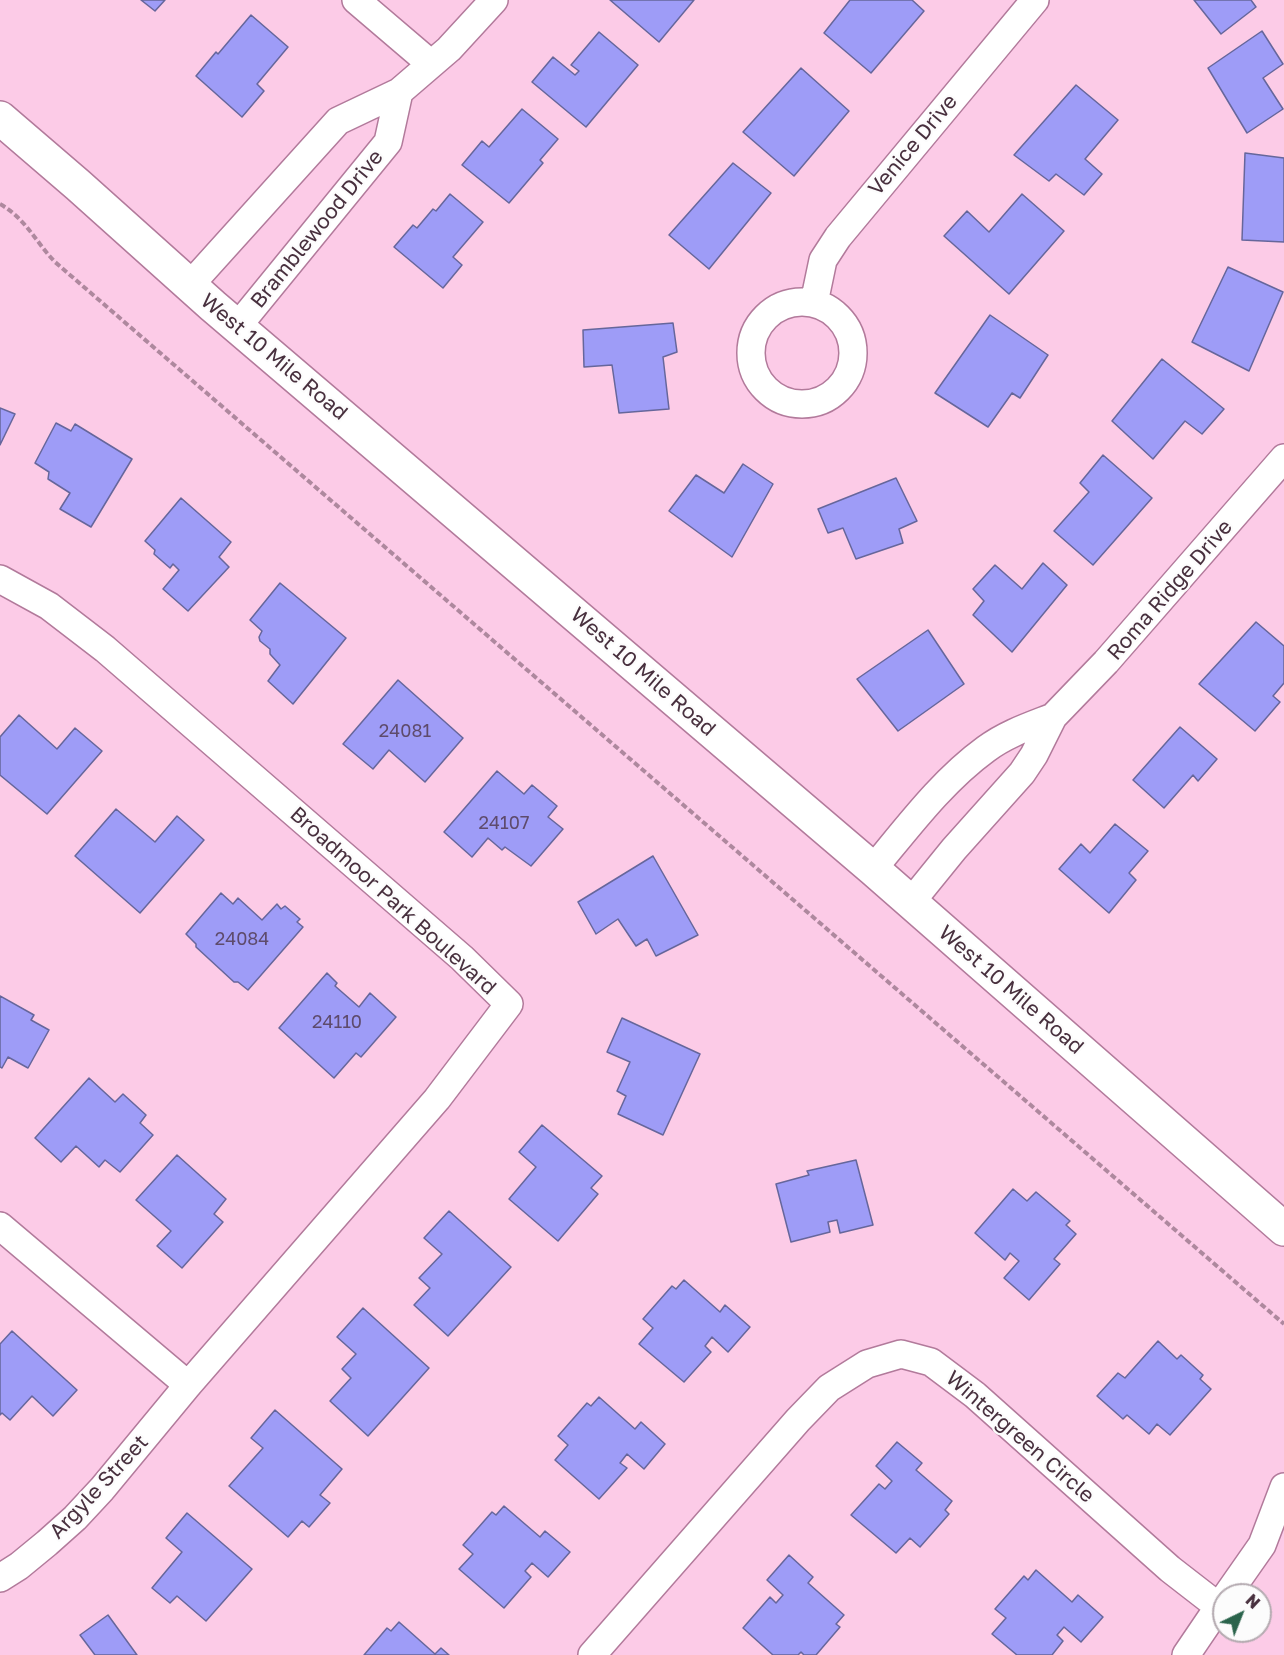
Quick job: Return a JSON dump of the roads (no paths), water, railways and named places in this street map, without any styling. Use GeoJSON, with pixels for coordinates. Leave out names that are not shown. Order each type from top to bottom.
{"type":"FeatureCollection","features":[{"type":"Feature","properties":{"kind":"main road","name":"West 10 Mile Road"},"geometry":{"type":"LineString","coordinates":[[0,118],[237,327],[873,869],[1284,1229]]}},
{"type":"Feature","properties":{"kind":"street"},"geometry":{"type":"LineString","coordinates":[[356,0],[431,64]]}},
{"type":"Feature","properties":{"kind":"street"},"geometry":{"type":"LineString","coordinates":[[190,285],[338,121],[399,92],[448,49],[494,0]]}},
{"type":"Feature","properties":{"kind":"street","name":"Venice Drive"},"geometry":{"type":"LineString","coordinates":[[814,303],[823,260],[838,237],[1035,0]]}},
{"type":"Feature","properties":{"kind":"street","name":"Bramblewood Drive"},"geometry":{"type":"LineString","coordinates":[[237,327],[388,142],[399,92]]}},
{"type":"Feature","properties":{"kind":"street","name":"Roma Ridge Drive"},"geometry":{"type":"LineString","coordinates":[[911,903],[954,849],[1022,773],[1053,717],[1106,662],[1284,458]]}},
{"type":"Feature","properties":{"kind":"street","name":"Broadmoor Park Boulevard"},"geometry":{"type":"LineString","coordinates":[[0,579],[50,606],[105,649],[462,958],[509,1004],[437,1099],[188,1385]]}},
{"type":"Feature","properties":{"kind":"street","name":"Roma Ridge Drive"},"geometry":{"type":"LineString","coordinates":[[873,869],[952,777],[987,748],[1016,732],[1053,717]]}},
{"type":"Feature","properties":{"kind":"street"},"geometry":{"type":"LineString","coordinates":[[0,1226],[188,1385]]}},
{"type":"Feature","properties":{"kind":"street","name":"Wintergreen Circle"},"geometry":{"type":"LineString","coordinates":[[592,1655],[798,1420],[829,1388],[867,1364],[901,1354],[931,1362],[975,1395],[1170,1569],[1212,1594]]}},
{"type":"Feature","properties":{"kind":"street","name":"Argyle Street"},"geometry":{"type":"LineString","coordinates":[[0,1578],[19,1566],[75,1518],[188,1385]]}},
{"type":"Feature","properties":{"kind":"street"},"geometry":{"type":"LineString","coordinates":[[1237,1583],[1273,1539],[1284,1487]]}},
{"type":"Feature","properties":{"kind":"street"},"geometry":{"type":"LineString","coordinates":[[1186,1655],[1212,1616]]}}]}
